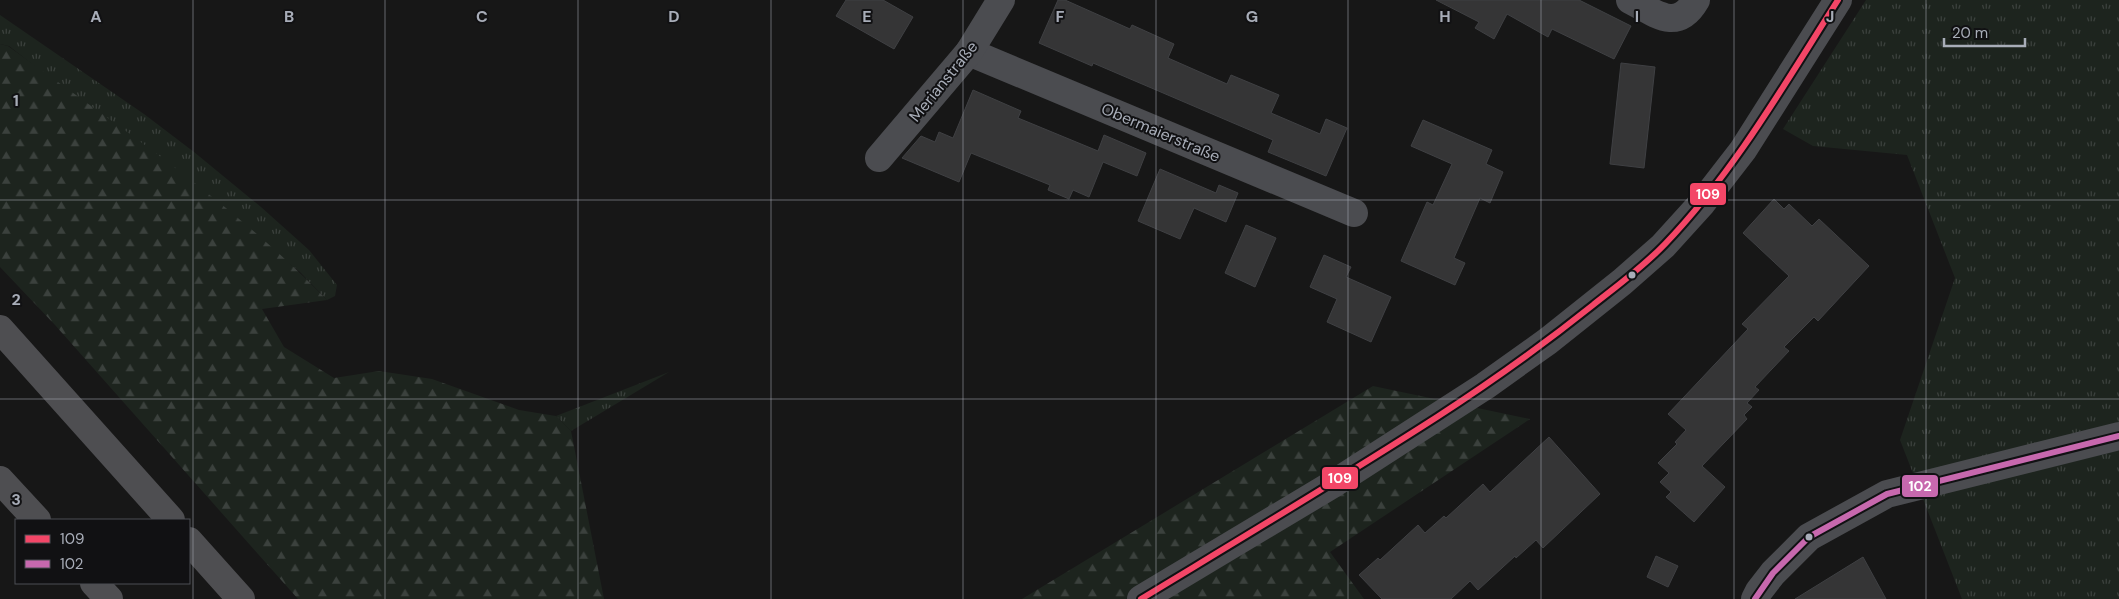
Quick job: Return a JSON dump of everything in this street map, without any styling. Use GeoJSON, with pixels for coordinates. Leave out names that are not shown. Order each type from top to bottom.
{"type":"FeatureCollection","features":[{"type":"Feature","properties":{"kind":"highway"},"geometry":{"type":"LineString","coordinates":[[0,329],[164,513]]}},
{"type":"Feature","properties":{"kind":"highway"},"geometry":{"type":"LineString","coordinates":[[0,480],[36,519]]}},
{"type":"Feature","properties":{"kind":"highway"},"geometry":{"type":"LineString","coordinates":[[190,542],[241,599]]}},
{"type":"Feature","properties":{"kind":"highway"},"geometry":{"type":"LineString","coordinates":[[95,584],[108,599]]}},
{"type":"Feature","properties":{"kind":"street","name":"Merianstraße"},"geometry":{"type":"LineString","coordinates":[[879,158],[969,52],[1001,0]]}},
{"type":"Feature","properties":{"kind":"street"},"geometry":{"type":"LineString","coordinates":[[1630,0],[1664,18],[1680,18],[1690,10],[1696,0]]}},
{"type":"Feature","properties":{"kind":"street"},"geometry":{"type":"LineString","coordinates":[[1141,599],[1333,484],[1485,386],[1548,341],[1622,282],[1663,246],[1702,202],[1743,150],[1838,0]]}},
{"type":"Feature","properties":{"kind":"street","name":"Obermaierstraße"},"geometry":{"type":"LineString","coordinates":[[969,52],[1354,213]]}},
{"type":"Feature","properties":{"kind":"street"},"geometry":{"type":"LineString","coordinates":[[1755,599],[1773,573],[1809,537],[1887,494],[2119,436]]}},
{"type":"Feature","properties":{"kind":"green space"},"geometry":{"type":"Polygon","coordinates":[[[1866,0],[2119,0],[2119,599],[1962,599],[1900,440],[1955,278],[1907,155],[1813,146],[1783,129],[1866,0]]]}},
{"type":"Feature","properties":{"kind":"green space"},"geometry":{"type":"Polygon","coordinates":[[[0,15],[144,114],[261,207],[309,250],[337,285],[335,296],[327,300],[300,272],[9,46],[0,44],[0,15]]]}},
{"type":"Feature","properties":{"kind":"green space"},"geometry":{"type":"Polygon","coordinates":[[[0,44],[8,46],[173,166],[253,230],[327,300],[262,309],[284,347],[334,378],[379,371],[432,379],[519,410],[556,416],[571,431],[604,599],[298,599],[55,325],[0,267],[0,44]]]}},
{"type":"Feature","properties":{"kind":"green space"},"geometry":{"type":"Polygon","coordinates":[[[669,372],[571,431],[556,416],[669,372]]]}},
{"type":"Feature","properties":{"kind":"green space"},"geometry":{"type":"Polygon","coordinates":[[[1373,386],[1530,419],[1330,552],[1364,599],[1022,599],[1373,386]]]}},
{"type":"Feature","properties":{"kind":"building"},"geometry":{"type":"Polygon","coordinates":[[[846,0],[883,0],[913,17],[894,49],[836,16],[846,0]]]}},
{"type":"Feature","properties":{"kind":"building"},"geometry":{"type":"Polygon","coordinates":[[[1058,0],[1065,0],[1130,29],[1132,25],[1174,44],[1168,58],[1227,84],[1231,75],[1279,95],[1271,113],[1320,134],[1326,119],[1347,128],[1326,176],[1268,152],[1273,140],[1093,63],[1092,66],[1039,43],[1058,0]]]}},
{"type":"Feature","properties":{"kind":"building"},"geometry":{"type":"Polygon","coordinates":[[[1436,0],[1579,0],[1631,26],[1614,59],[1552,29],[1548,37],[1507,14],[1494,39],[1475,28],[1479,22],[1436,0]]]}},
{"type":"Feature","properties":{"kind":"building"},"geometry":{"type":"Polygon","coordinates":[[[1621,63],[1655,67],[1644,168],[1610,164],[1621,63]]]}},
{"type":"Feature","properties":{"kind":"building"},"geometry":{"type":"Polygon","coordinates":[[[973,90],[1021,111],[1018,118],[1098,151],[1104,135],[1146,153],[1137,176],[1103,162],[1089,197],[1073,190],[1069,199],[1048,190],[1050,185],[971,153],[959,182],[902,158],[921,136],[935,142],[939,132],[953,138],[973,90]]]}},
{"type":"Feature","properties":{"kind":"building"},"geometry":{"type":"Polygon","coordinates":[[[1423,120],[1492,150],[1486,164],[1503,172],[1490,203],[1480,198],[1454,258],[1465,263],[1455,285],[1401,261],[1427,202],[1433,205],[1452,164],[1411,146],[1423,120]]]}},
{"type":"Feature","properties":{"kind":"building"},"geometry":{"type":"Polygon","coordinates":[[[1160,169],[1216,193],[1219,185],[1238,193],[1226,222],[1194,208],[1180,239],[1138,221],[1160,169]]]}},
{"type":"Feature","properties":{"kind":"building"},"geometry":{"type":"Polygon","coordinates":[[[1774,199],[1784,209],[1789,204],[1812,226],[1819,219],[1869,266],[1818,321],[1814,317],[1784,347],[1789,351],[1755,387],[1759,390],[1747,403],[1752,407],[1744,415],[1747,419],[1702,466],[1725,487],[1694,522],[1666,497],[1671,492],[1660,482],[1669,473],[1658,463],[1677,444],[1675,442],[1686,430],[1668,414],[1748,329],[1742,324],[1789,276],[1743,233],[1774,199]]]}},
{"type":"Feature","properties":{"kind":"building"},"geometry":{"type":"Polygon","coordinates":[[[1246,225],[1276,238],[1255,287],[1225,273],[1246,225]]]}},
{"type":"Feature","properties":{"kind":"building"},"geometry":{"type":"Polygon","coordinates":[[[1324,255],[1351,267],[1346,277],[1391,297],[1371,342],[1327,322],[1337,299],[1310,287],[1324,255]]]}},
{"type":"Feature","properties":{"kind":"building"},"geometry":{"type":"Polygon","coordinates":[[[1549,437],[1600,494],[1543,548],[1536,540],[1516,558],[1515,556],[1478,590],[1470,581],[1451,599],[1382,599],[1359,575],[1378,558],[1380,560],[1418,525],[1425,533],[1444,516],[1446,518],[1483,484],[1490,492],[1549,437]]]}},
{"type":"Feature","properties":{"kind":"building"},"geometry":{"type":"Polygon","coordinates":[[[1656,556],[1678,566],[1668,587],[1647,577],[1656,556]]]}},
{"type":"Feature","properties":{"kind":"building"},"geometry":{"type":"Polygon","coordinates":[[[1863,557],[1886,599],[1795,599],[1863,557]]]}},
{"type":"Feature","properties":{"kind":"transit line","name":"109"},"geometry":{"type":"LineString","coordinates":[[1141,599],[1457,404],[1536,349],[1639,268],[1665,244],[1690,216],[1736,158],[1778,96],[1838,0]]}},
{"type":"Feature","properties":{"kind":"transit line","name":"102"},"geometry":{"type":"LineString","coordinates":[[1755,599],[1773,573],[1809,537],[1887,494],[2119,436]]}}]}
